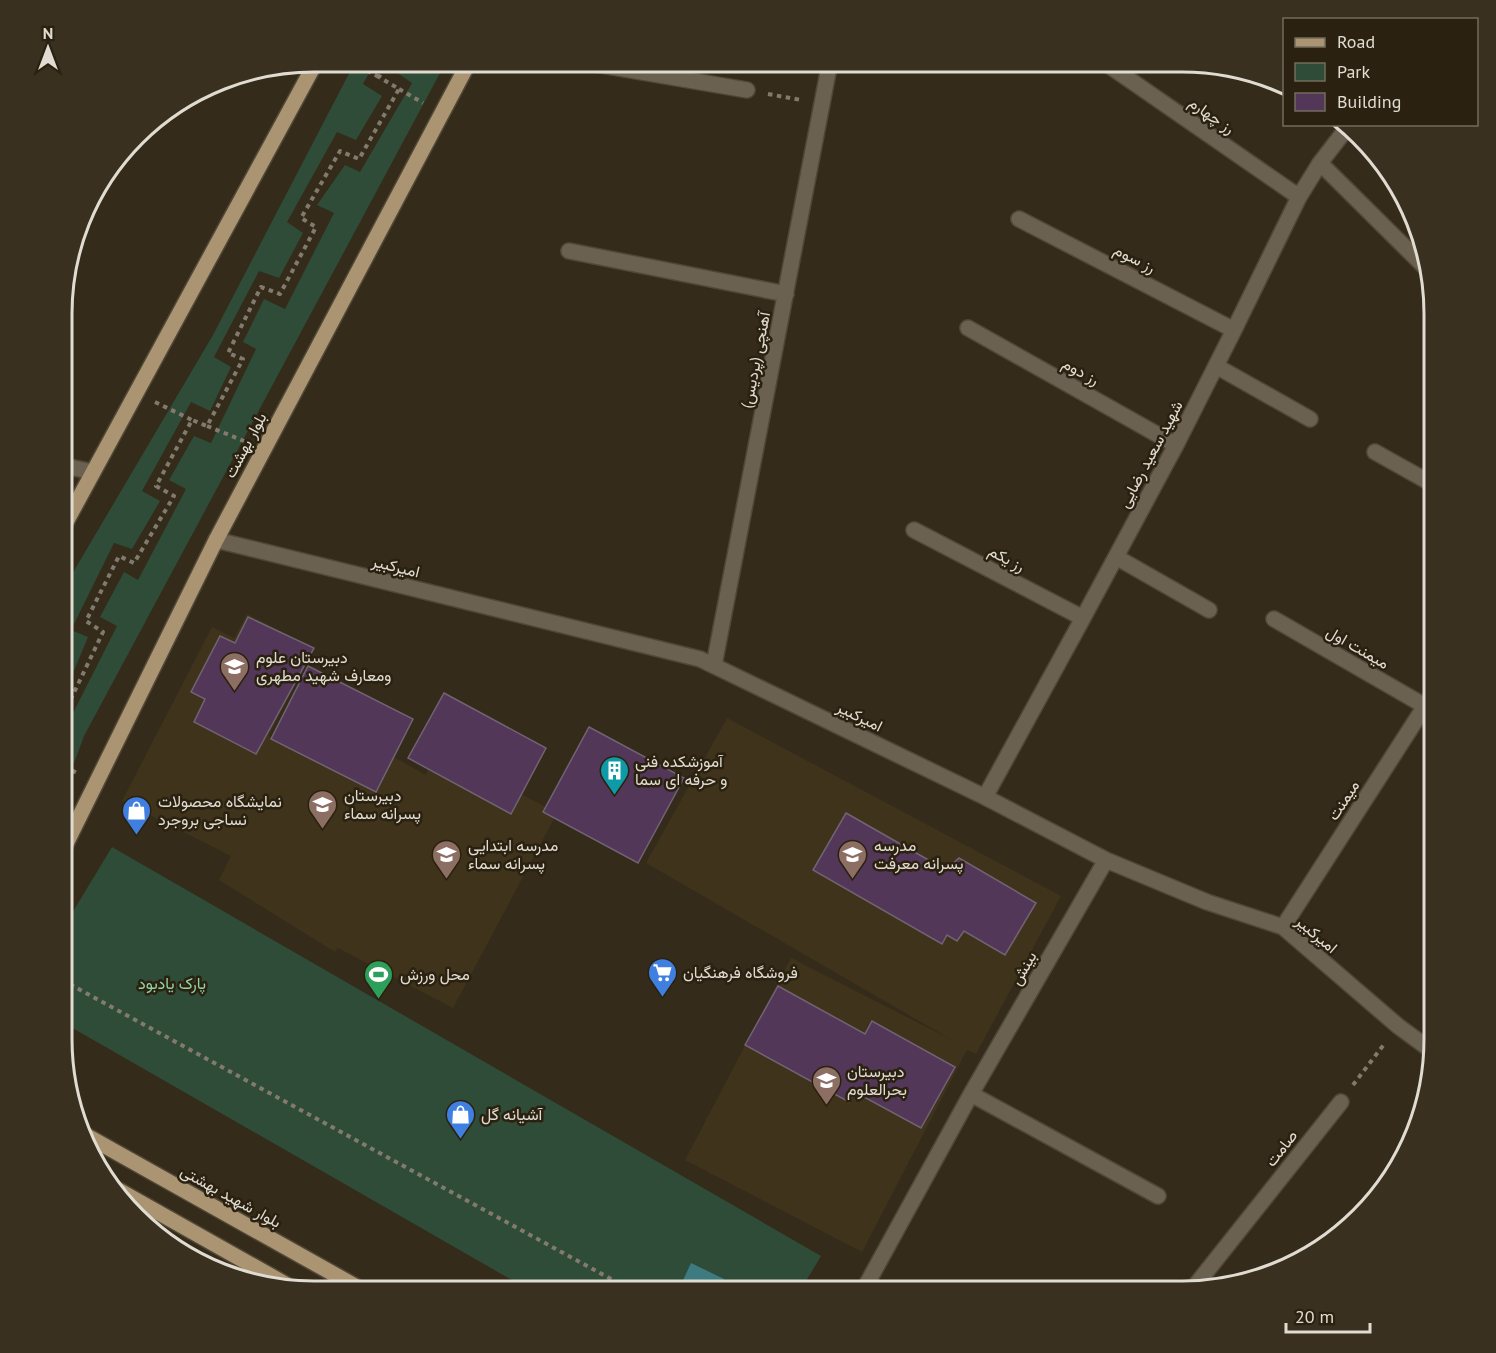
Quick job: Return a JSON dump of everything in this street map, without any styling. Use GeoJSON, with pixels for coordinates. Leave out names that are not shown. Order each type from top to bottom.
{"type":"FeatureCollection","features":[{"type":"Feature","properties":{"kind":"main road"},"geometry":{"type":"LineString","coordinates":[[72,511],[310,72]]}},
{"type":"Feature","properties":{"kind":"main road","name":"بلوار بهشت"},"geometry":{"type":"LineString","coordinates":[[72,832],[216,540],[465,72]]}},
{"type":"Feature","properties":{"kind":"main road","name":"بلوار شهید بهشتی"},"geometry":{"type":"LineString","coordinates":[[94,1140],[344,1281]]}},
{"type":"Feature","properties":{"kind":"main road"},"geometry":{"type":"LineString","coordinates":[[130,1197],[273,1277]]}},
{"type":"Feature","properties":{"kind":"street"},"geometry":{"type":"LineString","coordinates":[[642,72],[747,90]]}},
{"type":"Feature","properties":{"kind":"street","name":"آهنچی (پردیس)"},"geometry":{"type":"LineString","coordinates":[[714,665],[829,72]]}},
{"type":"Feature","properties":{"kind":"street","name":"رز چهارم"},"geometry":{"type":"LineString","coordinates":[[1118,72],[1299,197]]}},
{"type":"Feature","properties":{"kind":"street","name":"شهید سعید رضایی"},"geometry":{"type":"LineString","coordinates":[[985,797],[1176,445],[1299,197],[1320,163],[1343,133]]}},
{"type":"Feature","properties":{"kind":"street"},"geometry":{"type":"LineString","coordinates":[[1320,163],[1418,260]]}},
{"type":"Feature","properties":{"kind":"street","name":"رز سوم"},"geometry":{"type":"LineString","coordinates":[[1019,219],[1234,330]]}},
{"type":"Feature","properties":{"kind":"street"},"geometry":{"type":"LineString","coordinates":[[569,251],[786,294]]}},
{"type":"Feature","properties":{"kind":"street","name":"رز دوم"},"geometry":{"type":"LineString","coordinates":[[968,328],[1176,445]]}},
{"type":"Feature","properties":{"kind":"street"},"geometry":{"type":"LineString","coordinates":[[1216,366],[1310,419]]}},
{"type":"Feature","properties":{"kind":"street"},"geometry":{"type":"LineString","coordinates":[[1375,452],[1424,479]]}},
{"type":"Feature","properties":{"kind":"street"},"geometry":{"type":"LineString","coordinates":[[72,468],[93,472]]}},
{"type":"Feature","properties":{"kind":"street","name":"رز یکم"},"geometry":{"type":"LineString","coordinates":[[914,530],[1083,618]]}},
{"type":"Feature","properties":{"kind":"street","name":"امیرکبیر"},"geometry":{"type":"LineString","coordinates":[[216,540],[700,659],[985,797],[1106,860],[1207,902],[1282,927],[1398,1026],[1424,1045]]}},
{"type":"Feature","properties":{"kind":"street"},"geometry":{"type":"LineString","coordinates":[[1116,557],[1209,610]]}},
{"type":"Feature","properties":{"kind":"street","name":"میمنت اول"},"geometry":{"type":"LineString","coordinates":[[1274,619],[1424,705]]}},
{"type":"Feature","properties":{"kind":"street","name":"میمنت"},"geometry":{"type":"LineString","coordinates":[[1282,927],[1424,708]]}},
{"type":"Feature","properties":{"kind":"street","name":"بینش"},"geometry":{"type":"LineString","coordinates":[[868,1281],[971,1094],[1106,860]]}},
{"type":"Feature","properties":{"kind":"street"},"geometry":{"type":"LineString","coordinates":[[971,1094],[1158,1196]]}},
{"type":"Feature","properties":{"kind":"street","name":"صامت"},"geometry":{"type":"LineString","coordinates":[[1200,1280],[1341,1102]]}},
{"type":"Feature","properties":{"kind":"path"},"geometry":{"type":"LineString","coordinates":[[370,72],[442,113]]}},
{"type":"Feature","properties":{"kind":"path"},"geometry":{"type":"LineString","coordinates":[[379,77],[382,72]]}},
{"type":"Feature","properties":{"kind":"path"},"geometry":{"type":"LineString","coordinates":[[207,426],[243,359],[228,353],[261,287],[280,294],[316,227],[301,218],[340,151],[359,159],[399,89]]}},
{"type":"Feature","properties":{"kind":"path"},"geometry":{"type":"LineString","coordinates":[[747,90],[823,105]]}},
{"type":"Feature","properties":{"kind":"path"},"geometry":{"type":"LineString","coordinates":[[136,393],[192,420],[264,449]]}},
{"type":"Feature","properties":{"kind":"path"},"geometry":{"type":"LineString","coordinates":[[72,697],[103,632],[86,621],[119,556],[134,563],[174,496],[156,486],[192,420]]}},
{"type":"Feature","properties":{"kind":"path"},"geometry":{"type":"LineString","coordinates":[[72,985],[615,1281]]}},
{"type":"Feature","properties":{"kind":"path"},"geometry":{"type":"LineString","coordinates":[[1341,1102],[1398,1026]]}},
{"type":"Feature","properties":{"kind":"shaded area"},"geometry":{"type":"Polygon","coordinates":[[[247,614],[314,648],[269,735],[271,739],[282,745],[272,737],[306,669],[413,719],[392,756],[426,775],[428,769],[408,758],[444,693],[546,748],[521,794],[557,813],[453,1008],[338,948],[335,952],[219,880],[231,856],[122,801],[212,627],[234,638],[247,614]]]}},
{"type":"Feature","properties":{"kind":"shaded area"},"geometry":{"type":"Polygon","coordinates":[[[727,718],[1061,896],[976,1054],[967,1050],[862,1252],[685,1160],[791,958],[952,1040],[646,863],[727,718]]]}},
{"type":"Feature","properties":{"kind":"green space"},"geometry":{"type":"Polygon","coordinates":[[[350,72],[370,72],[363,84],[382,96],[356,140],[337,132],[287,222],[303,233],[279,278],[259,271],[214,357],[231,367],[210,411],[191,402],[142,491],[160,501],[132,549],[114,543],[72,628],[72,574],[213,335],[350,72]]]}},
{"type":"Feature","properties":{"kind":"green space"},"geometry":{"type":"Polygon","coordinates":[[[396,72],[441,72],[84,736],[72,769],[72,715],[117,626],[100,617],[124,572],[138,580],[186,489],[169,480],[194,436],[211,443],[256,349],[243,342],[264,299],[285,309],[334,213],[317,205],[345,165],[360,172],[412,83],[396,72]]]}},
{"type":"Feature","properties":{"kind":"green space"},"geometry":{"type":"Polygon","coordinates":[[[72,630],[88,637],[72,676],[72,630]]]}},
{"type":"Feature","properties":{"kind":"green space","name":"پارک یادبود"},"geometry":{"type":"Polygon","coordinates":[[[112,847],[821,1256],[806,1281],[514,1281],[72,1028],[72,913],[112,847]]]}},
{"type":"Feature","properties":{"kind":"water"},"geometry":{"type":"Polygon","coordinates":[[[691,1263],[724,1279],[723,1281],[683,1281],[691,1263]]]}},
{"type":"Feature","properties":{"kind":"building"},"geometry":{"type":"Polygon","coordinates":[[[248,617],[314,648],[256,754],[194,722],[205,699],[191,692],[220,636],[235,643],[248,617]]]}},
{"type":"Feature","properties":{"kind":"building"},"geometry":{"type":"Polygon","coordinates":[[[308,666],[413,719],[376,792],[271,739],[308,666]]]}},
{"type":"Feature","properties":{"kind":"building"},"geometry":{"type":"Polygon","coordinates":[[[444,693],[546,748],[511,814],[408,758],[444,693]]]}},
{"type":"Feature","properties":{"kind":"building","name":"آموزشکده فنی و حرفه ای سما"},"geometry":{"type":"Polygon","coordinates":[[[589,727],[684,778],[638,863],[543,812],[589,727]]]}},
{"type":"Feature","properties":{"kind":"building"},"geometry":{"type":"Polygon","coordinates":[[[846,813],[946,870],[959,858],[1036,903],[1005,955],[964,931],[957,941],[947,935],[942,944],[813,870],[846,813]]]}},
{"type":"Feature","properties":{"kind":"building"},"geometry":{"type":"Polygon","coordinates":[[[778,986],[865,1034],[872,1021],[955,1067],[921,1128],[855,1092],[849,1102],[745,1045],[778,986]]]}},
{"type":"Feature","properties":{"kind":"place","name":"دبیرستان علوم ومعارف شهید مطهری"},"geometry":{"type":"Point","coordinates":[235,692]}},
{"type":"Feature","properties":{"kind":"place","name":"آموزشکده فنی و حرفه ای سما"},"geometry":{"type":"Point","coordinates":[614,796]}},
{"type":"Feature","properties":{"kind":"place","name":"دبیرستان پسرانه سماء"},"geometry":{"type":"Point","coordinates":[323,830]}},
{"type":"Feature","properties":{"kind":"place","name":"نمایشگاه محصولات نساجی بروجرد"},"geometry":{"type":"Point","coordinates":[137,836]}},
{"type":"Feature","properties":{"kind":"place","name":"مدرسه ابتدایی پسرانه سماء"},"geometry":{"type":"Point","coordinates":[447,880]}},
{"type":"Feature","properties":{"kind":"place","name":"مدرسه پسرانه معرفت"},"geometry":{"type":"Point","coordinates":[853,880]}},
{"type":"Feature","properties":{"kind":"place","name":"فروشگاه فرهنگیان"},"geometry":{"type":"Point","coordinates":[662,998]}},
{"type":"Feature","properties":{"kind":"place","name":"محل ورزش"},"geometry":{"type":"Point","coordinates":[379,1000]}},
{"type":"Feature","properties":{"kind":"place","name":"دبیرستان بحرالعلوم"},"geometry":{"type":"Point","coordinates":[826,1106]}},
{"type":"Feature","properties":{"kind":"place","name":"آشیانه گل"},"geometry":{"type":"Point","coordinates":[460,1140]}}]}
